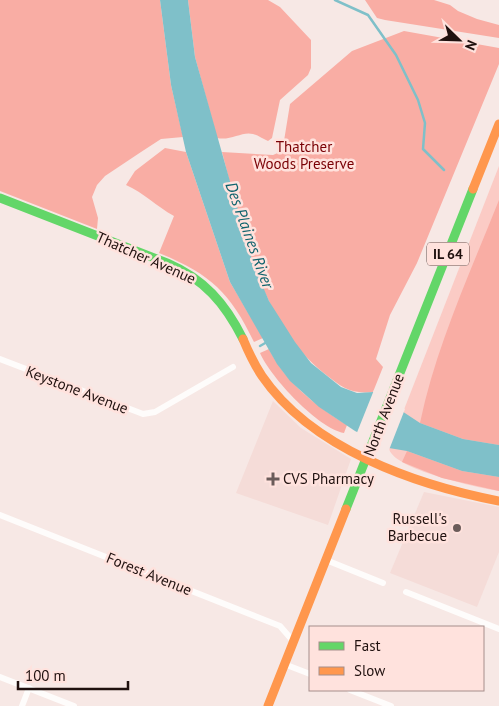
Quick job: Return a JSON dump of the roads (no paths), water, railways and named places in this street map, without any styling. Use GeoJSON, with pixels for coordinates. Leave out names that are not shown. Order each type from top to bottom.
{"type":"FeatureCollection","features":[{"type":"Feature","properties":{"kind":"main road","name":"North Avenue"},"geometry":{"type":"LineString","coordinates":[[268,706],[499,124]]}},
{"type":"Feature","properties":{"kind":"main road","name":"Thatcher Avenue"},"geometry":{"type":"LineString","coordinates":[[0,198],[172,266],[202,282],[232,315],[256,364],[279,396],[317,430],[367,458],[423,482],[499,500]]}},
{"type":"Feature","properties":{"kind":"street","name":"Keystone Avenue"},"geometry":{"type":"LineString","coordinates":[[0,360],[143,414],[155,412],[233,367]]}},
{"type":"Feature","properties":{"kind":"street","name":"Forest Avenue"},"geometry":{"type":"LineString","coordinates":[[0,515],[280,626],[293,641]]}},
{"type":"Feature","properties":{"kind":"street"},"geometry":{"type":"LineString","coordinates":[[326,560],[383,582]]}},
{"type":"Feature","properties":{"kind":"street"},"geometry":{"type":"LineString","coordinates":[[406,592],[499,629]]}},
{"type":"Feature","properties":{"kind":"street"},"geometry":{"type":"LineString","coordinates":[[284,664],[309,674]]}},
{"type":"Feature","properties":{"kind":"street"},"geometry":{"type":"LineString","coordinates":[[0,677],[74,706]]}},
{"type":"Feature","properties":{"kind":"street"},"geometry":{"type":"LineString","coordinates":[[22,706],[29,688]]}},
{"type":"Feature","properties":{"kind":"street"},"geometry":{"type":"LineString","coordinates":[[353,691],[392,706]]}},
{"type":"Feature","properties":{"kind":"water"},"geometry":{"type":"Polygon","coordinates":[[[160,0],[188,0],[195,57],[253,263],[269,301],[295,342],[311,363],[341,387],[357,393],[373,392],[420,423],[463,439],[499,445],[499,477],[462,471],[407,451],[389,448],[355,431],[319,407],[290,381],[277,364],[230,282],[186,152],[171,85],[160,0]]]}},
{"type":"Feature","properties":{"kind":"waterway"},"geometry":{"type":"LineString","coordinates":[[335,0],[368,15],[396,55],[418,100],[425,123],[423,149],[444,170]]}},
{"type":"Feature","properties":{"kind":"waterway"},"geometry":{"type":"LineString","coordinates":[[260,346],[267,342]]}},
{"type":"Feature","properties":{"kind":"place","name":"CVS Pharmacy"},"geometry":{"type":"Point","coordinates":[273,479]}},
{"type":"Feature","properties":{"kind":"place","name":"Russell's Barbecue"},"geometry":{"type":"Point","coordinates":[457,528]}},
{"type":"Feature","properties":{"kind":"park label","name":"Thatcher Woods Preserve"},"geometry":{"type":"Point","coordinates":[304,156]}},
{"type":"Feature","properties":{"kind":"water label","name":"Des Plaines River"},"geometry":{"type":"Point","coordinates":[250,235]}}]}
